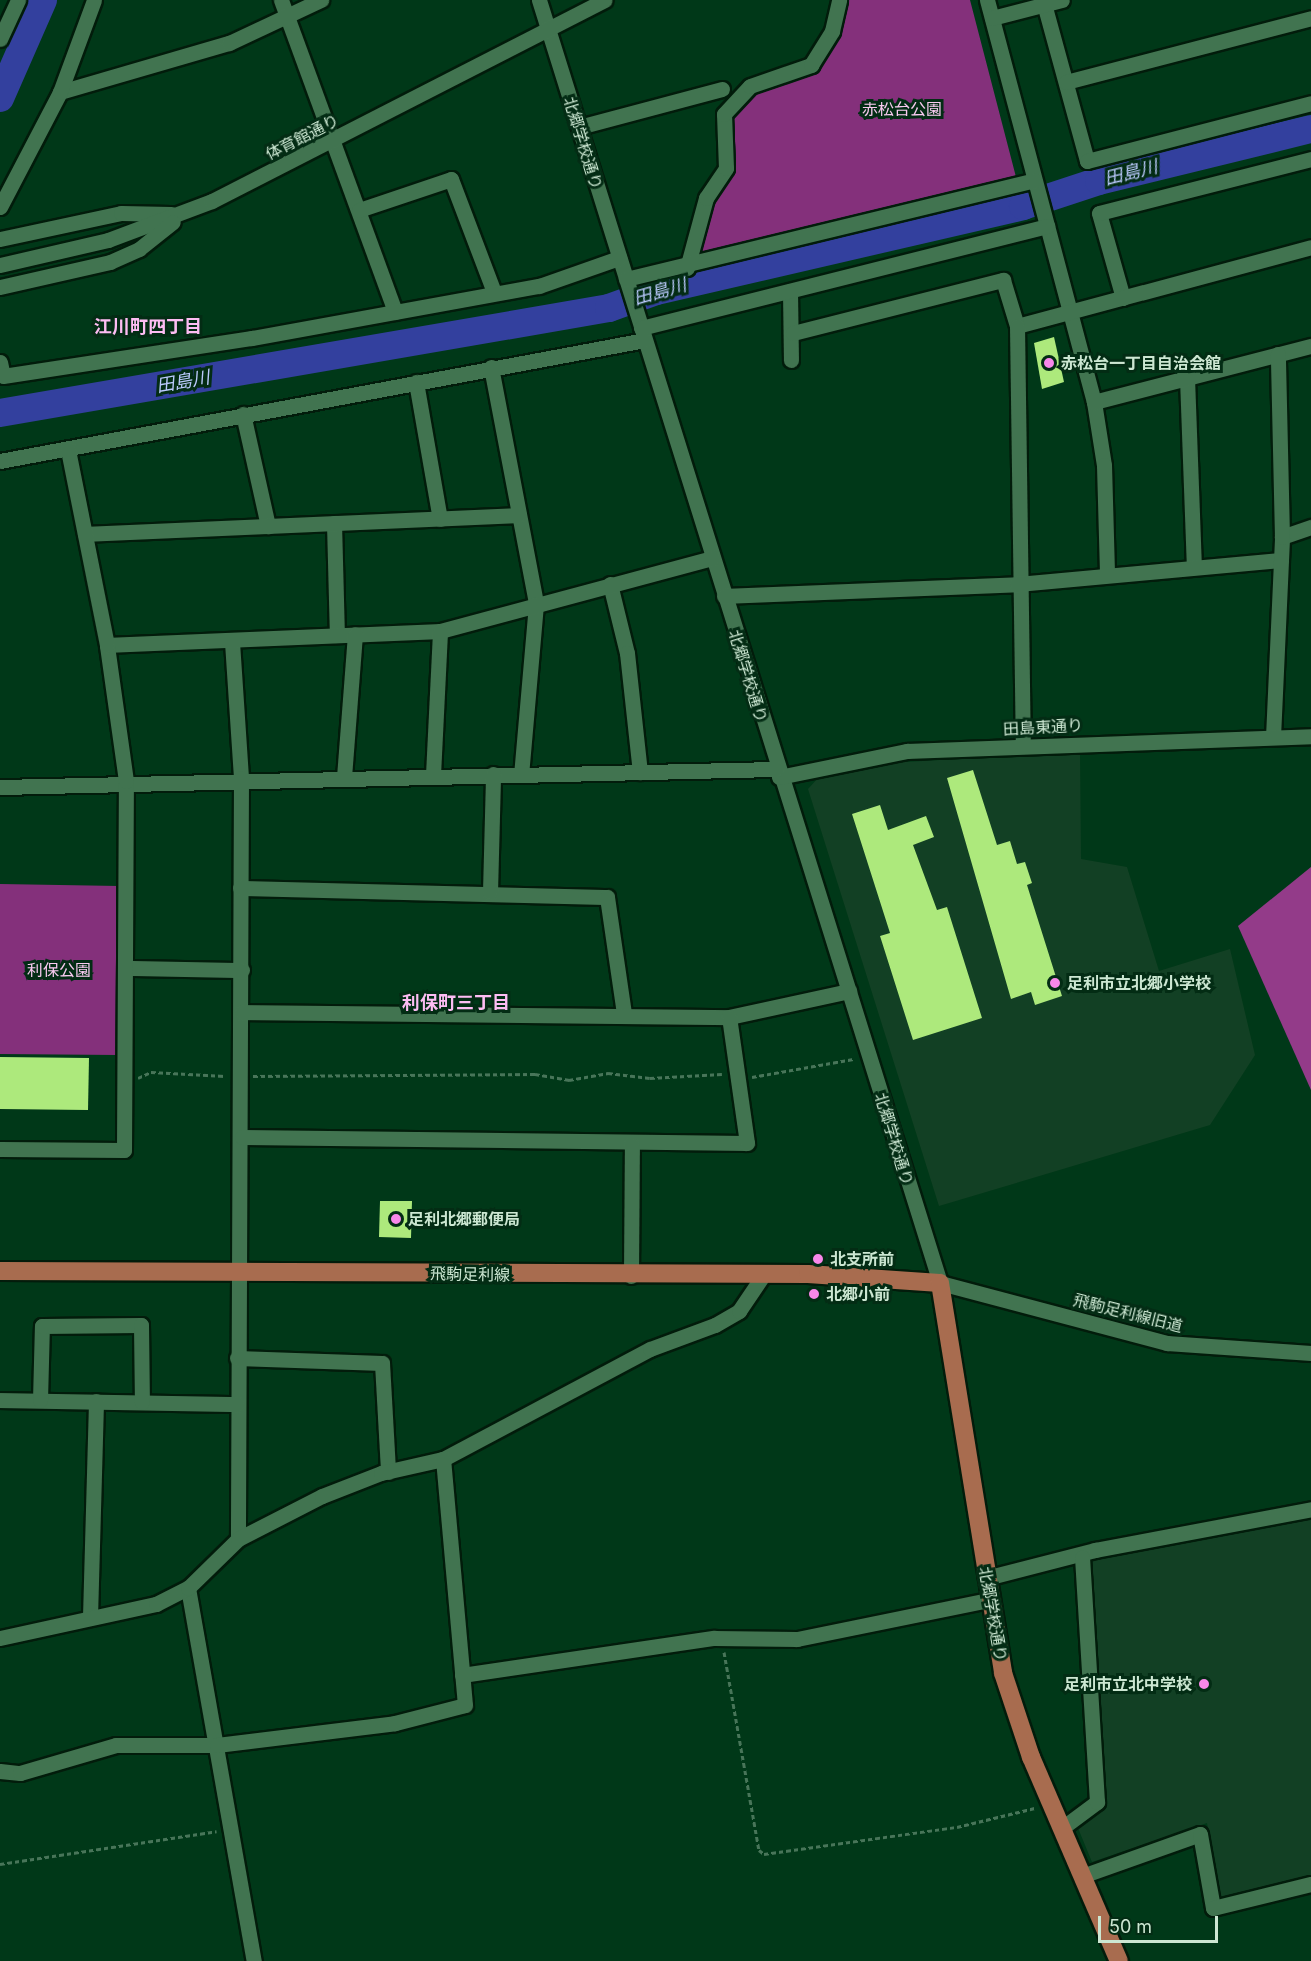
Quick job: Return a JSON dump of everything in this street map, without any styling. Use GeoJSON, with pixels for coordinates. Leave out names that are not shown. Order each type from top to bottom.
{"type":"FeatureCollection","features":[{"type":"Feature","properties":{"kind":"main road","name":"飛駒足利線"},"geometry":{"type":"LineString","coordinates":[[0,1271],[764,1275],[940,1283]]}},
{"type":"Feature","properties":{"kind":"main road","name":"北郷学校通り"},"geometry":{"type":"LineString","coordinates":[[940,1283],[989,1600],[1011,1701],[1050,1801],[1119,1961]]}},
{"type":"Feature","properties":{"kind":"street"},"geometry":{"type":"LineString","coordinates":[[0,39],[18,0]]}},
{"type":"Feature","properties":{"kind":"street"},"geometry":{"type":"LineString","coordinates":[[0,207],[60,92],[94,0]]}},
{"type":"Feature","properties":{"kind":"street"},"geometry":{"type":"LineString","coordinates":[[281,0],[395,312]]}},
{"type":"Feature","properties":{"kind":"street"},"geometry":{"type":"LineString","coordinates":[[60,92],[229,43],[321,0]]}},
{"type":"Feature","properties":{"kind":"street","name":"北郷学校通り"},"geometry":{"type":"LineString","coordinates":[[538,0],[778,773],[940,1283]]}},
{"type":"Feature","properties":{"kind":"street","name":"体育館通り"},"geometry":{"type":"LineString","coordinates":[[0,265],[76,249],[185,213],[334,141],[604,0]]}},
{"type":"Feature","properties":{"kind":"street"},"geometry":{"type":"LineString","coordinates":[[687,268],[703,206],[726,168],[724,114],[750,86],[811,65],[832,31],[839,0]]}},
{"type":"Feature","properties":{"kind":"street"},"geometry":{"type":"LineString","coordinates":[[987,0],[1094,402],[1104,465],[1107,575]]}},
{"type":"Feature","properties":{"kind":"street"},"geometry":{"type":"LineString","coordinates":[[992,18],[1044,2],[1062,0]]}},
{"type":"Feature","properties":{"kind":"street"},"geometry":{"type":"LineString","coordinates":[[1044,2],[1087,161],[1311,104]]}},
{"type":"Feature","properties":{"kind":"street"},"geometry":{"type":"LineString","coordinates":[[1066,82],[1311,18]]}},
{"type":"Feature","properties":{"kind":"street"},"geometry":{"type":"LineString","coordinates":[[579,127],[722,89]]}},
{"type":"Feature","properties":{"kind":"street"},"geometry":{"type":"LineString","coordinates":[[1123,298],[1099,213],[1311,159]]}},
{"type":"Feature","properties":{"kind":"street"},"geometry":{"type":"LineString","coordinates":[[359,210],[451,179],[494,292]]}},
{"type":"Feature","properties":{"kind":"street"},"geometry":{"type":"LineString","coordinates":[[627,282],[1035,183]]}},
{"type":"Feature","properties":{"kind":"street"},"geometry":{"type":"LineString","coordinates":[[0,239],[121,213],[185,213]]}},
{"type":"Feature","properties":{"kind":"street"},"geometry":{"type":"LineString","coordinates":[[0,287],[110,261],[139,249],[185,213]]}},
{"type":"Feature","properties":{"kind":"street"},"geometry":{"type":"LineString","coordinates":[[0,461],[491,367],[642,330],[1047,222]]}},
{"type":"Feature","properties":{"kind":"street"},"geometry":{"type":"LineString","coordinates":[[1017,326],[1311,247]]}},
{"type":"Feature","properties":{"kind":"street"},"geometry":{"type":"LineString","coordinates":[[0,362],[3,376],[395,312],[494,292],[539,286],[619,258]]}},
{"type":"Feature","properties":{"kind":"street"},"geometry":{"type":"LineString","coordinates":[[793,333],[1003,280],[1017,326],[1017,584],[1023,745]]}},
{"type":"Feature","properties":{"kind":"street"},"geometry":{"type":"LineString","coordinates":[[790,291],[792,360]]}},
{"type":"Feature","properties":{"kind":"street"},"geometry":{"type":"LineString","coordinates":[[1094,402],[1311,346]]}},
{"type":"Feature","properties":{"kind":"street"},"geometry":{"type":"LineString","coordinates":[[1273,737],[1282,537],[1278,354]]}},
{"type":"Feature","properties":{"kind":"street"},"geometry":{"type":"LineString","coordinates":[[491,367],[536,604],[521,774]]}},
{"type":"Feature","properties":{"kind":"street"},"geometry":{"type":"LineString","coordinates":[[1187,378],[1194,567]]}},
{"type":"Feature","properties":{"kind":"street"},"geometry":{"type":"LineString","coordinates":[[416,382],[440,519]]}},
{"type":"Feature","properties":{"kind":"street"},"geometry":{"type":"LineString","coordinates":[[243,414],[268,526]]}},
{"type":"Feature","properties":{"kind":"street"},"geometry":{"type":"LineString","coordinates":[[0,1149],[124,1150],[127,968],[126,781],[107,645],[68,449]]}},
{"type":"Feature","properties":{"kind":"street"},"geometry":{"type":"LineString","coordinates":[[85,534],[519,515]]}},
{"type":"Feature","properties":{"kind":"street"},"geometry":{"type":"LineString","coordinates":[[334,523],[337,635]]}},
{"type":"Feature","properties":{"kind":"street"},"geometry":{"type":"LineString","coordinates":[[1282,537],[1311,527]]}},
{"type":"Feature","properties":{"kind":"street"},"geometry":{"type":"LineString","coordinates":[[107,645],[232,642],[440,631],[712,558]]}},
{"type":"Feature","properties":{"kind":"street"},"geometry":{"type":"LineString","coordinates":[[724,596],[1017,584],[1281,560]]}},
{"type":"Feature","properties":{"kind":"street"},"geometry":{"type":"LineString","coordinates":[[610,584],[627,653],[640,772]]}},
{"type":"Feature","properties":{"kind":"street"},"geometry":{"type":"LineString","coordinates":[[433,775],[440,631]]}},
{"type":"Feature","properties":{"kind":"street"},"geometry":{"type":"LineString","coordinates":[[344,777],[356,634]]}},
{"type":"Feature","properties":{"kind":"street"},"geometry":{"type":"LineString","coordinates":[[232,642],[241,778],[242,1137],[237,1358],[238,1539]]}},
{"type":"Feature","properties":{"kind":"street","name":"田島東通り"},"geometry":{"type":"LineString","coordinates":[[0,787],[241,778],[640,772],[778,773],[907,751],[1311,736]]}},
{"type":"Feature","properties":{"kind":"street"},"geometry":{"type":"LineString","coordinates":[[490,892],[493,774]]}},
{"type":"Feature","properties":{"kind":"street"},"geometry":{"type":"LineString","coordinates":[[240,888],[490,892],[607,897],[624,1014]]}},
{"type":"Feature","properties":{"kind":"street"},"geometry":{"type":"LineString","coordinates":[[127,968],[242,970]]}},
{"type":"Feature","properties":{"kind":"street"},"geometry":{"type":"LineString","coordinates":[[242,1012],[624,1014],[729,1017],[849,991]]}},
{"type":"Feature","properties":{"kind":"street"},"geometry":{"type":"LineString","coordinates":[[242,1137],[632,1145],[747,1143],[734,1074],[729,1017]]}},
{"type":"Feature","properties":{"kind":"street"},"geometry":{"type":"LineString","coordinates":[[631,1276],[632,1145]]}},
{"type":"Feature","properties":{"kind":"street"},"geometry":{"type":"LineString","coordinates":[[0,1638],[156,1604],[188,1588],[238,1539],[322,1496],[388,1472],[443,1459],[650,1349],[739,1311],[764,1275]]}},
{"type":"Feature","properties":{"kind":"street","name":"飛駒足利線旧道"},"geometry":{"type":"LineString","coordinates":[[940,1283],[1167,1343],[1311,1353]]}},
{"type":"Feature","properties":{"kind":"street"},"geometry":{"type":"LineString","coordinates":[[40,1400],[42,1326],[141,1325],[142,1402]]}},
{"type":"Feature","properties":{"kind":"street"},"geometry":{"type":"LineString","coordinates":[[237,1358],[382,1363],[388,1472]]}},
{"type":"Feature","properties":{"kind":"street"},"geometry":{"type":"LineString","coordinates":[[0,1400],[237,1404]]}},
{"type":"Feature","properties":{"kind":"street"},"geometry":{"type":"LineString","coordinates":[[90,1617],[96,1401]]}},
{"type":"Feature","properties":{"kind":"street"},"geometry":{"type":"LineString","coordinates":[[0,1771],[20,1773],[116,1745],[217,1745],[395,1723],[465,1705],[443,1459]]}},
{"type":"Feature","properties":{"kind":"street"},"geometry":{"type":"LineString","coordinates":[[986,1578],[1082,1557],[1095,1550],[1311,1509]]}},
{"type":"Feature","properties":{"kind":"street"},"geometry":{"type":"LineString","coordinates":[[1062,1828],[1097,1802],[1082,1557]]}},
{"type":"Feature","properties":{"kind":"street"},"geometry":{"type":"LineString","coordinates":[[188,1588],[254,1961]]}},
{"type":"Feature","properties":{"kind":"street"},"geometry":{"type":"LineString","coordinates":[[462,1676],[722,1638],[797,1639],[989,1600]]}},
{"type":"Feature","properties":{"kind":"street"},"geometry":{"type":"LineString","coordinates":[[1082,1876],[1200,1834],[1213,1908],[1311,1884]]}},
{"type":"Feature","properties":{"kind":"path"},"geometry":{"type":"LineString","coordinates":[[126,1072],[137,1078],[151,1072],[241,1076],[535,1074],[569,1080],[608,1073],[650,1078],[734,1074],[770,1076],[853,1059]]}},
{"type":"Feature","properties":{"kind":"path"},"geometry":{"type":"LineString","coordinates":[[722,1638],[759,1850],[764,1854],[957,1827],[1050,1801]]}},
{"type":"Feature","properties":{"kind":"path"},"geometry":{"type":"LineString","coordinates":[[0,1864],[163,1843],[231,1828]]}},
{"type":"Feature","properties":{"kind":"shaded area","name":"足利市立北郷小学校"},"geometry":{"type":"Polygon","coordinates":[[[1080,752],[1081,859],[1127,867],[1159,971],[1230,949],[1255,1055],[1210,1125],[939,1206],[808,789],[819,777],[888,763],[1080,752]]]}},
{"type":"Feature","properties":{"kind":"shaded area"},"geometry":{"type":"Polygon","coordinates":[[[1311,867],[1311,1090],[1238,926],[1311,867]]]}},
{"type":"Feature","properties":{"kind":"shaded area","name":"足利市立北中学校"},"geometry":{"type":"Polygon","coordinates":[[[1311,1517],[1311,1876],[1221,1899],[1207,1823],[1092,1862],[1078,1828],[1104,1803],[1090,1565],[1095,1556],[1311,1517]]]}},
{"type":"Feature","properties":{"kind":"green space","name":"赤松台公園"},"geometry":{"type":"Polygon","coordinates":[[[845,0],[970,0],[1016,177],[696,260],[729,115],[748,92],[814,71],[844,19],[845,0]]]}},
{"type":"Feature","properties":{"kind":"green space","name":"利保公園"},"geometry":{"type":"Polygon","coordinates":[[[0,884],[119,886],[117,1055],[0,1054],[0,884]]]}},
{"type":"Feature","properties":{"kind":"building","name":"赤松台一丁目自治会館"},"geometry":{"type":"Polygon","coordinates":[[[1054,337],[1064,382],[1042,389],[1034,343],[1054,337]]]}},
{"type":"Feature","properties":{"kind":"building"},"geometry":{"type":"Polygon","coordinates":[[[973,770],[997,845],[1010,841],[1017,864],[1025,862],[1032,883],[1027,885],[1062,996],[1035,1005],[1031,992],[1011,999],[947,778],[973,770]]]}},
{"type":"Feature","properties":{"kind":"building"},"geometry":{"type":"Polygon","coordinates":[[[880,805],[888,830],[926,816],[934,837],[913,845],[937,910],[947,907],[982,1018],[913,1040],[880,936],[890,933],[852,814],[880,805]]]}},
{"type":"Feature","properties":{"kind":"building"},"geometry":{"type":"Polygon","coordinates":[[[0,1057],[89,1058],[88,1110],[0,1109],[0,1057]]]}},
{"type":"Feature","properties":{"kind":"building","name":"足利北郷郵便局"},"geometry":{"type":"Polygon","coordinates":[[[380,1201],[412,1201],[411,1238],[379,1237],[380,1201]]]}},
{"type":"Feature","properties":{"kind":"waterway"},"geometry":{"type":"LineString","coordinates":[[0,98],[43,0]]}},
{"type":"Feature","properties":{"kind":"waterway","name":"田島川"},"geometry":{"type":"LineString","coordinates":[[0,413],[609,308],[656,291],[1023,206],[1099,181],[1311,129]]}},
{"type":"Feature","properties":{"kind":"place","name":"赤松台一丁目自治会館"},"geometry":{"type":"Point","coordinates":[1049,363]}},
{"type":"Feature","properties":{"kind":"place","name":"足利市立北郷小学校"},"geometry":{"type":"Point","coordinates":[1055,983]}},
{"type":"Feature","properties":{"kind":"place","name":"足利北郷郵便局"},"geometry":{"type":"Point","coordinates":[396,1219]}},
{"type":"Feature","properties":{"kind":"place","name":"北支所前"},"geometry":{"type":"Point","coordinates":[818,1259]}},
{"type":"Feature","properties":{"kind":"place","name":"北郷小前"},"geometry":{"type":"Point","coordinates":[814,1294]}},
{"type":"Feature","properties":{"kind":"place","name":"足利市立北中学校"},"geometry":{"type":"Point","coordinates":[1204,1684]}},
{"type":"Feature","properties":{"kind":"district","name":"江川町四丁目"},"geometry":{"type":"Point","coordinates":[148,327]}},
{"type":"Feature","properties":{"kind":"district","name":"利保町三丁目"},"geometry":{"type":"Point","coordinates":[456,1003]}}]}
